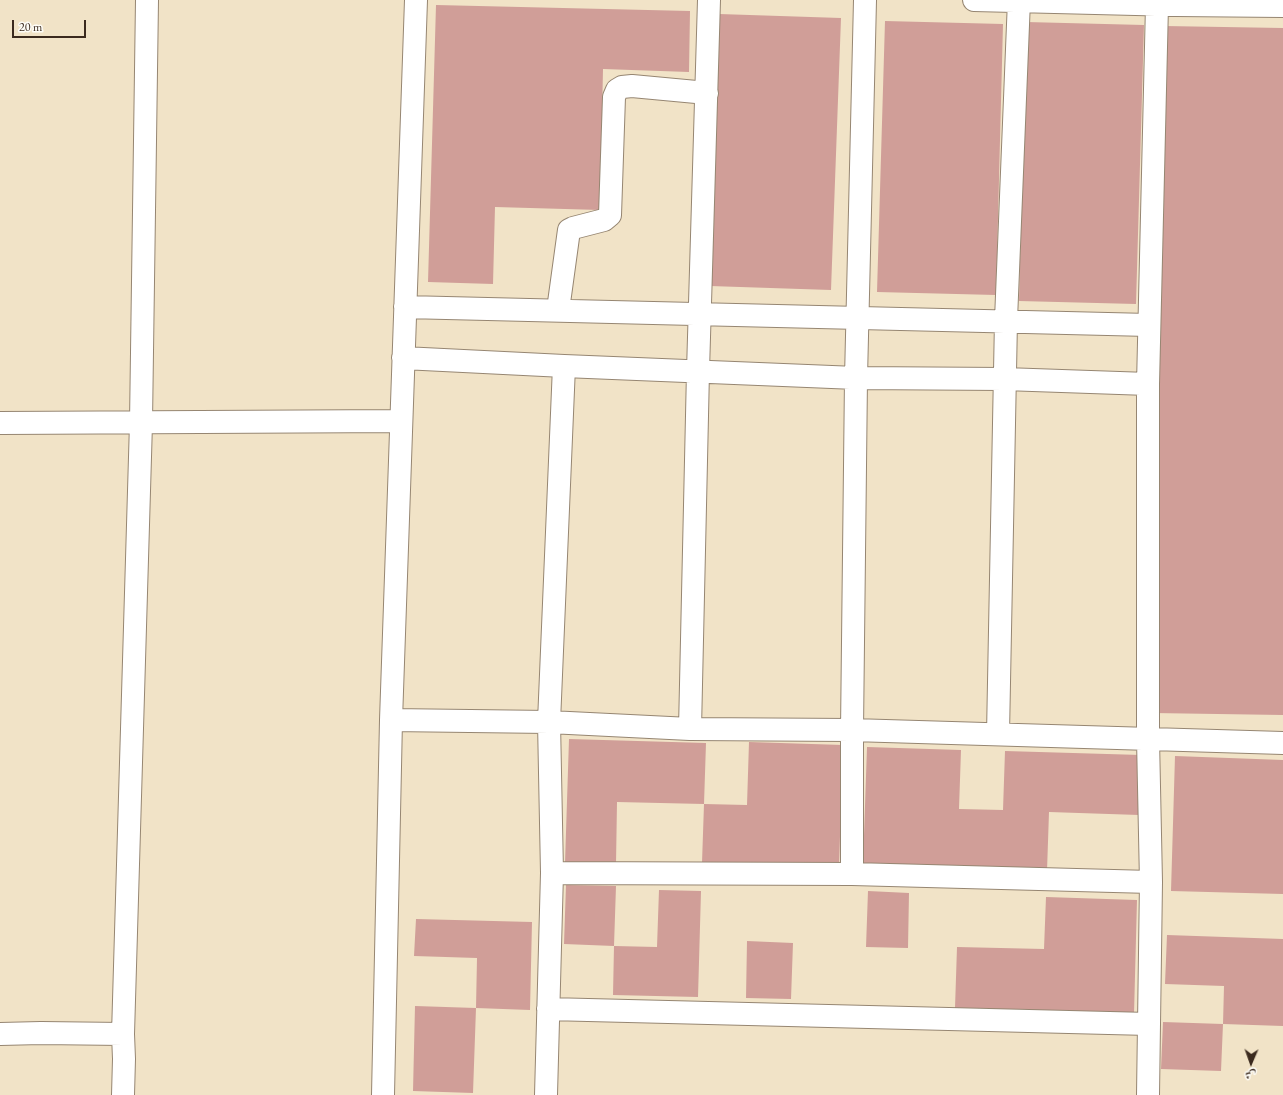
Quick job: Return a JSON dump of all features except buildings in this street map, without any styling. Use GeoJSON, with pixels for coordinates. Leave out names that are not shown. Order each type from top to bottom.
{"type":"FeatureCollection","features":[{"type":"Feature","properties":{"kind":"street"},"geometry":{"type":"LineString","coordinates":[[123,1095],[123,1034],[141,423],[147,0]]}},
{"type":"Feature","properties":{"kind":"street"},"geometry":{"type":"LineString","coordinates":[[383,1095],[391,720],[416,0]]}},
{"type":"Feature","properties":{"kind":"street"},"geometry":{"type":"LineString","coordinates":[[690,728],[698,371],[709,0]]}},
{"type":"Feature","properties":{"kind":"street"},"geometry":{"type":"LineString","coordinates":[[852,874],[856,378],[865,0]]}},
{"type":"Feature","properties":{"kind":"street"},"geometry":{"type":"LineString","coordinates":[[974,0],[1283,6]]}},
{"type":"Feature","properties":{"kind":"street"},"geometry":{"type":"LineString","coordinates":[[998,734],[1004,379],[1019,1]]}},
{"type":"Feature","properties":{"kind":"street"},"geometry":{"type":"LineString","coordinates":[[1148,1095],[1151,882],[1148,739],[1148,384],[1150,324],[1170,3]]}},
{"type":"Feature","properties":{"kind":"street"},"geometry":{"type":"LineString","coordinates":[[558,310],[569,230],[604,220],[610,215],[614,97],[617,90],[622,87],[632,86],[707,93]]}},
{"type":"Feature","properties":{"kind":"street"},"geometry":{"type":"LineString","coordinates":[[405,307],[1150,324]]}},
{"type":"Feature","properties":{"kind":"street"},"geometry":{"type":"LineString","coordinates":[[403,358],[856,378],[1004,379],[1148,384]]}},
{"type":"Feature","properties":{"kind":"street"},"geometry":{"type":"LineString","coordinates":[[546,1095],[552,873],[549,722],[564,366]]}},
{"type":"Feature","properties":{"kind":"street"},"geometry":{"type":"LineString","coordinates":[[0,423],[401,421]]}},
{"type":"Feature","properties":{"kind":"street"},"geometry":{"type":"LineString","coordinates":[[391,720],[549,722],[690,728],[852,730],[1283,743]]}},
{"type":"Feature","properties":{"kind":"street"},"geometry":{"type":"LineString","coordinates":[[552,873],[852,874],[1151,882]]}},
{"type":"Feature","properties":{"kind":"street"},"geometry":{"type":"LineString","coordinates":[[548,1009],[1149,1024]]}},
{"type":"Feature","properties":{"kind":"street"},"geometry":{"type":"LineString","coordinates":[[0,1034],[123,1034]]}}]}
